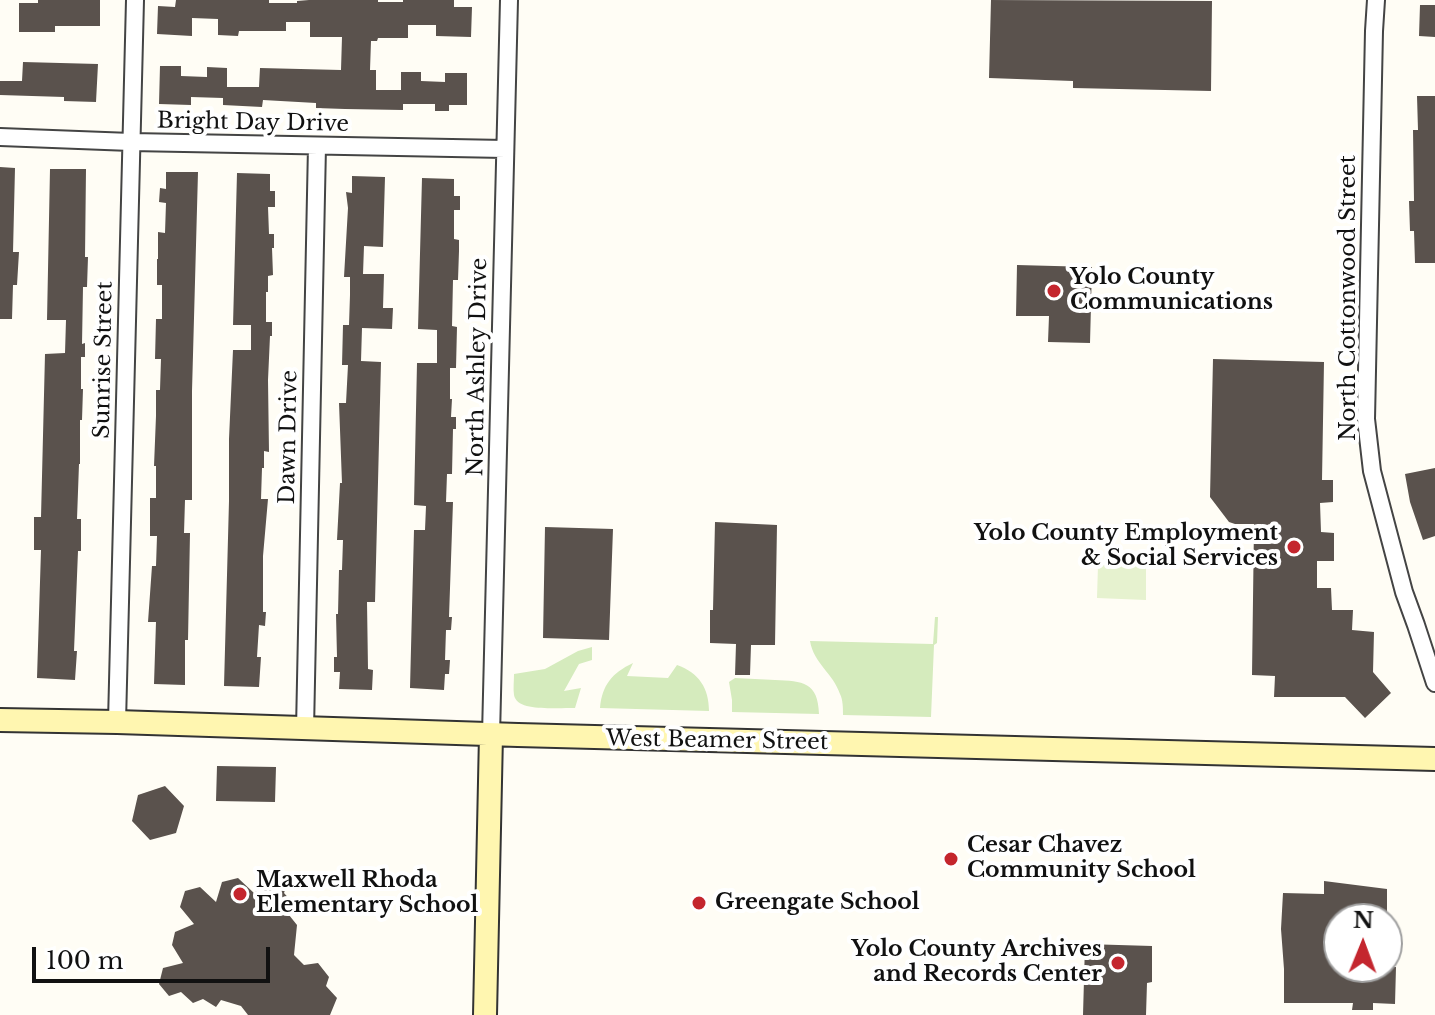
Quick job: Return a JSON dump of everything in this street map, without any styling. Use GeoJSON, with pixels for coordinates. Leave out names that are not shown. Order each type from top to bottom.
{"type":"FeatureCollection","features":[{"type":"Feature","properties":{"kind":"street","name":"Sunrise Street"},"geometry":{"type":"LineString","coordinates":[[117,722],[135,0]]}},
{"type":"Feature","properties":{"kind":"street","name":"North Ashley Drive"},"geometry":{"type":"LineString","coordinates":[[491,735],[509,0]]}},
{"type":"Feature","properties":{"kind":"street","name":"North Cottonwood Street"},"geometry":{"type":"LineString","coordinates":[[1376,0],[1366,419],[1372,471],[1404,592],[1435,683]]}},
{"type":"Feature","properties":{"kind":"street","name":"Bright Day Drive"},"geometry":{"type":"LineString","coordinates":[[0,137],[505,149]]}},
{"type":"Feature","properties":{"kind":"street","name":"Dawn Drive"},"geometry":{"type":"LineString","coordinates":[[305,729],[317,146]]}},
{"type":"Feature","properties":{"kind":"street","name":"West Beamer Street"},"geometry":{"type":"LineString","coordinates":[[0,720],[1435,759]]}},
{"type":"Feature","properties":{"kind":"street"},"geometry":{"type":"LineString","coordinates":[[485,1015],[491,735]]}},
{"type":"Feature","properties":{"kind":"green space"},"geometry":{"type":"Polygon","coordinates":[[[1098,565],[1146,566],[1146,600],[1097,598],[1098,565]]]}},
{"type":"Feature","properties":{"kind":"green space"},"geometry":{"type":"Polygon","coordinates":[[[935,617],[938,617],[937,643],[934,645],[931,717],[843,715],[837,687],[815,656],[810,641],[933,644],[935,617]]]}},
{"type":"Feature","properties":{"kind":"green space"},"geometry":{"type":"Polygon","coordinates":[[[592,647],[592,660],[579,664],[564,691],[581,688],[575,708],[531,707],[517,701],[514,674],[545,669],[592,647]]]}},
{"type":"Feature","properties":{"kind":"green space"},"geometry":{"type":"Polygon","coordinates":[[[633,663],[627,676],[668,678],[677,665],[691,672],[705,688],[709,711],[600,708],[609,681],[633,663]]]}},
{"type":"Feature","properties":{"kind":"green space"},"geometry":{"type":"Polygon","coordinates":[[[735,678],[794,681],[807,685],[816,695],[819,714],[732,712],[729,682],[735,678]]]}},
{"type":"Feature","properties":{"kind":"building"},"geometry":{"type":"Polygon","coordinates":[[[38,0],[100,0],[100,26],[55,26],[55,32],[19,32],[19,3],[38,3],[38,0]]]}},
{"type":"Feature","properties":{"kind":"building"},"geometry":{"type":"Polygon","coordinates":[[[176,0],[297,3],[309,0],[454,0],[454,7],[472,7],[471,37],[436,36],[436,25],[408,25],[408,38],[378,38],[371,41],[370,70],[376,70],[376,90],[401,90],[401,72],[421,72],[421,81],[445,82],[445,73],[467,73],[467,105],[449,105],[449,111],[435,111],[435,104],[403,104],[403,110],[345,109],[316,108],[316,103],[263,100],[262,107],[223,105],[223,98],[191,97],[191,105],[159,104],[160,66],[181,66],[181,76],[207,77],[207,67],[227,68],[227,87],[259,87],[260,68],[341,70],[342,37],[310,37],[310,22],[286,22],[286,31],[239,31],[238,36],[218,35],[218,19],[192,18],[192,36],[157,34],[158,6],[175,7],[176,0]]]}},
{"type":"Feature","properties":{"kind":"building"},"geometry":{"type":"Polygon","coordinates":[[[991,0],[1212,1],[1211,91],[1073,88],[1073,81],[989,78],[991,0]]]}},
{"type":"Feature","properties":{"kind":"building"},"geometry":{"type":"Polygon","coordinates":[[[1420,5],[1435,5],[1435,37],[1419,36],[1420,5]]]}},
{"type":"Feature","properties":{"kind":"building"},"geometry":{"type":"Polygon","coordinates":[[[23,62],[98,64],[96,102],[64,101],[64,97],[0,95],[0,81],[22,81],[23,62]]]}},
{"type":"Feature","properties":{"kind":"building"},"geometry":{"type":"Polygon","coordinates":[[[1417,96],[1435,96],[1435,263],[1415,263],[1414,231],[1410,231],[1409,201],[1414,201],[1413,130],[1418,130],[1417,96]]]}},
{"type":"Feature","properties":{"kind":"building"},"geometry":{"type":"Polygon","coordinates":[[[0,167],[15,168],[13,252],[19,252],[17,285],[13,285],[12,319],[0,319],[0,167]]]}},
{"type":"Feature","properties":{"kind":"building"},"geometry":{"type":"Polygon","coordinates":[[[50,169],[86,169],[85,257],[88,257],[87,287],[83,287],[82,344],[85,343],[85,357],[81,357],[83,389],[77,519],[81,519],[81,551],[78,551],[75,680],[37,678],[41,550],[34,550],[34,517],[41,517],[45,354],[65,353],[66,320],[47,320],[50,169]]]}},
{"type":"Feature","properties":{"kind":"building"},"geometry":{"type":"Polygon","coordinates":[[[166,172],[198,172],[192,500],[185,500],[184,533],[190,533],[185,685],[154,684],[156,622],[148,622],[157,536],[150,536],[150,498],[156,498],[156,390],[160,390],[161,359],[155,359],[156,319],[162,319],[162,285],[157,285],[158,232],[165,233],[166,203],[159,202],[160,188],[166,189],[166,172]]]}},
{"type":"Feature","properties":{"kind":"building"},"geometry":{"type":"Polygon","coordinates":[[[237,173],[270,174],[270,191],[275,191],[275,207],[268,207],[269,234],[274,234],[274,248],[273,275],[268,276],[266,292],[266,322],[272,322],[272,336],[268,380],[269,452],[264,451],[262,468],[261,499],[268,499],[263,556],[263,612],[266,612],[265,626],[259,625],[257,657],[261,657],[259,687],[224,686],[233,350],[251,350],[251,325],[233,325],[237,173]]]}},
{"type":"Feature","properties":{"kind":"building"},"geometry":{"type":"Polygon","coordinates":[[[352,176],[385,177],[383,247],[364,246],[363,274],[384,274],[383,308],[393,308],[392,329],[362,328],[361,361],[381,362],[375,602],[367,602],[368,669],[373,670],[372,690],[339,689],[340,672],[334,672],[343,540],[337,540],[342,483],[339,403],[346,403],[348,365],[342,365],[343,325],[349,325],[350,295],[350,277],[344,277],[346,192],[352,193],[352,176]]]}},
{"type":"Feature","properties":{"kind":"building"},"geometry":{"type":"Polygon","coordinates":[[[422,178],[454,179],[454,196],[460,196],[460,210],[454,210],[454,239],[459,240],[458,280],[453,280],[452,326],[457,327],[456,368],[450,368],[451,417],[456,417],[456,429],[453,429],[452,474],[447,474],[446,502],[453,502],[449,617],[452,617],[451,630],[446,630],[445,660],[450,660],[444,690],[410,688],[414,530],[425,530],[426,506],[414,505],[417,363],[437,363],[437,330],[418,329],[422,178]]]}},
{"type":"Feature","properties":{"kind":"building","name":"Yolo County Communications"},"geometry":{"type":"Polygon","coordinates":[[[1017,265],[1092,267],[1090,343],[1048,342],[1049,316],[1016,316],[1017,265]]]}},
{"type":"Feature","properties":{"kind":"building","name":"Yolo County Employment & Social Services"},"geometry":{"type":"Polygon","coordinates":[[[1213,359],[1324,362],[1322,480],[1333,480],[1333,502],[1320,503],[1321,532],[1334,533],[1334,561],[1317,561],[1317,588],[1331,588],[1332,610],[1353,610],[1352,630],[1374,632],[1373,672],[1391,693],[1365,718],[1345,697],[1274,697],[1275,676],[1252,675],[1254,524],[1229,522],[1210,497],[1213,359]]]}},
{"type":"Feature","properties":{"kind":"building"},"geometry":{"type":"Polygon","coordinates":[[[1435,468],[1435,536],[1423,540],[1410,502],[1405,474],[1435,468]]]}},
{"type":"Feature","properties":{"kind":"building"},"geometry":{"type":"Polygon","coordinates":[[[715,522],[777,525],[775,645],[751,645],[750,675],[735,675],[736,644],[710,643],[715,522]]]}},
{"type":"Feature","properties":{"kind":"building"},"geometry":{"type":"Polygon","coordinates":[[[545,527],[613,529],[609,640],[543,638],[545,527]]]}},
{"type":"Feature","properties":{"kind":"building"},"geometry":{"type":"Polygon","coordinates":[[[217,766],[276,767],[275,802],[216,801],[217,766]]]}},
{"type":"Feature","properties":{"kind":"building"},"geometry":{"type":"Polygon","coordinates":[[[165,786],[184,806],[176,833],[150,840],[132,821],[138,795],[165,786]]]}},
{"type":"Feature","properties":{"kind":"building","name":"Maxwell Rhoda Elementary School"},"geometry":{"type":"Polygon","coordinates":[[[276,869],[288,881],[284,893],[292,902],[289,915],[297,925],[294,955],[304,965],[318,963],[329,977],[326,986],[337,998],[330,1015],[248,1015],[241,1006],[221,1000],[216,1007],[203,999],[193,1003],[181,992],[169,996],[159,984],[163,968],[183,963],[172,945],[175,932],[194,924],[180,907],[185,891],[200,887],[216,902],[222,882],[238,878],[255,894],[260,874],[276,869]]]}},
{"type":"Feature","properties":{"kind":"building"},"geometry":{"type":"Polygon","coordinates":[[[1324,881],[1387,889],[1387,903],[1323,903],[1323,983],[1396,983],[1395,1004],[1373,1003],[1373,1010],[1352,1010],[1353,1003],[1284,1003],[1283,893],[1324,894],[1324,881]]]}},
{"type":"Feature","properties":{"kind":"building"},"geometry":{"type":"Polygon","coordinates":[[[1085,944],[1152,946],[1152,982],[1147,983],[1146,1015],[1083,1015],[1085,944]]]}},
{"type":"Feature","properties":{"kind":"place","name":"Yolo County Communications"},"geometry":{"type":"Point","coordinates":[1054,291]}},
{"type":"Feature","properties":{"kind":"place","name":"Yolo County Employment & Social Services"},"geometry":{"type":"Point","coordinates":[1294,547]}},
{"type":"Feature","properties":{"kind":"place","name":"Cesar Chavez Community School"},"geometry":{"type":"Point","coordinates":[951,859]}},
{"type":"Feature","properties":{"kind":"place","name":"Maxwell Rhoda Elementary School"},"geometry":{"type":"Point","coordinates":[240,894]}},
{"type":"Feature","properties":{"kind":"place","name":"Greengate School"},"geometry":{"type":"Point","coordinates":[699,903]}},
{"type":"Feature","properties":{"kind":"place","name":"Yolo County Archives and Records Center"},"geometry":{"type":"Point","coordinates":[1118,963]}}]}
